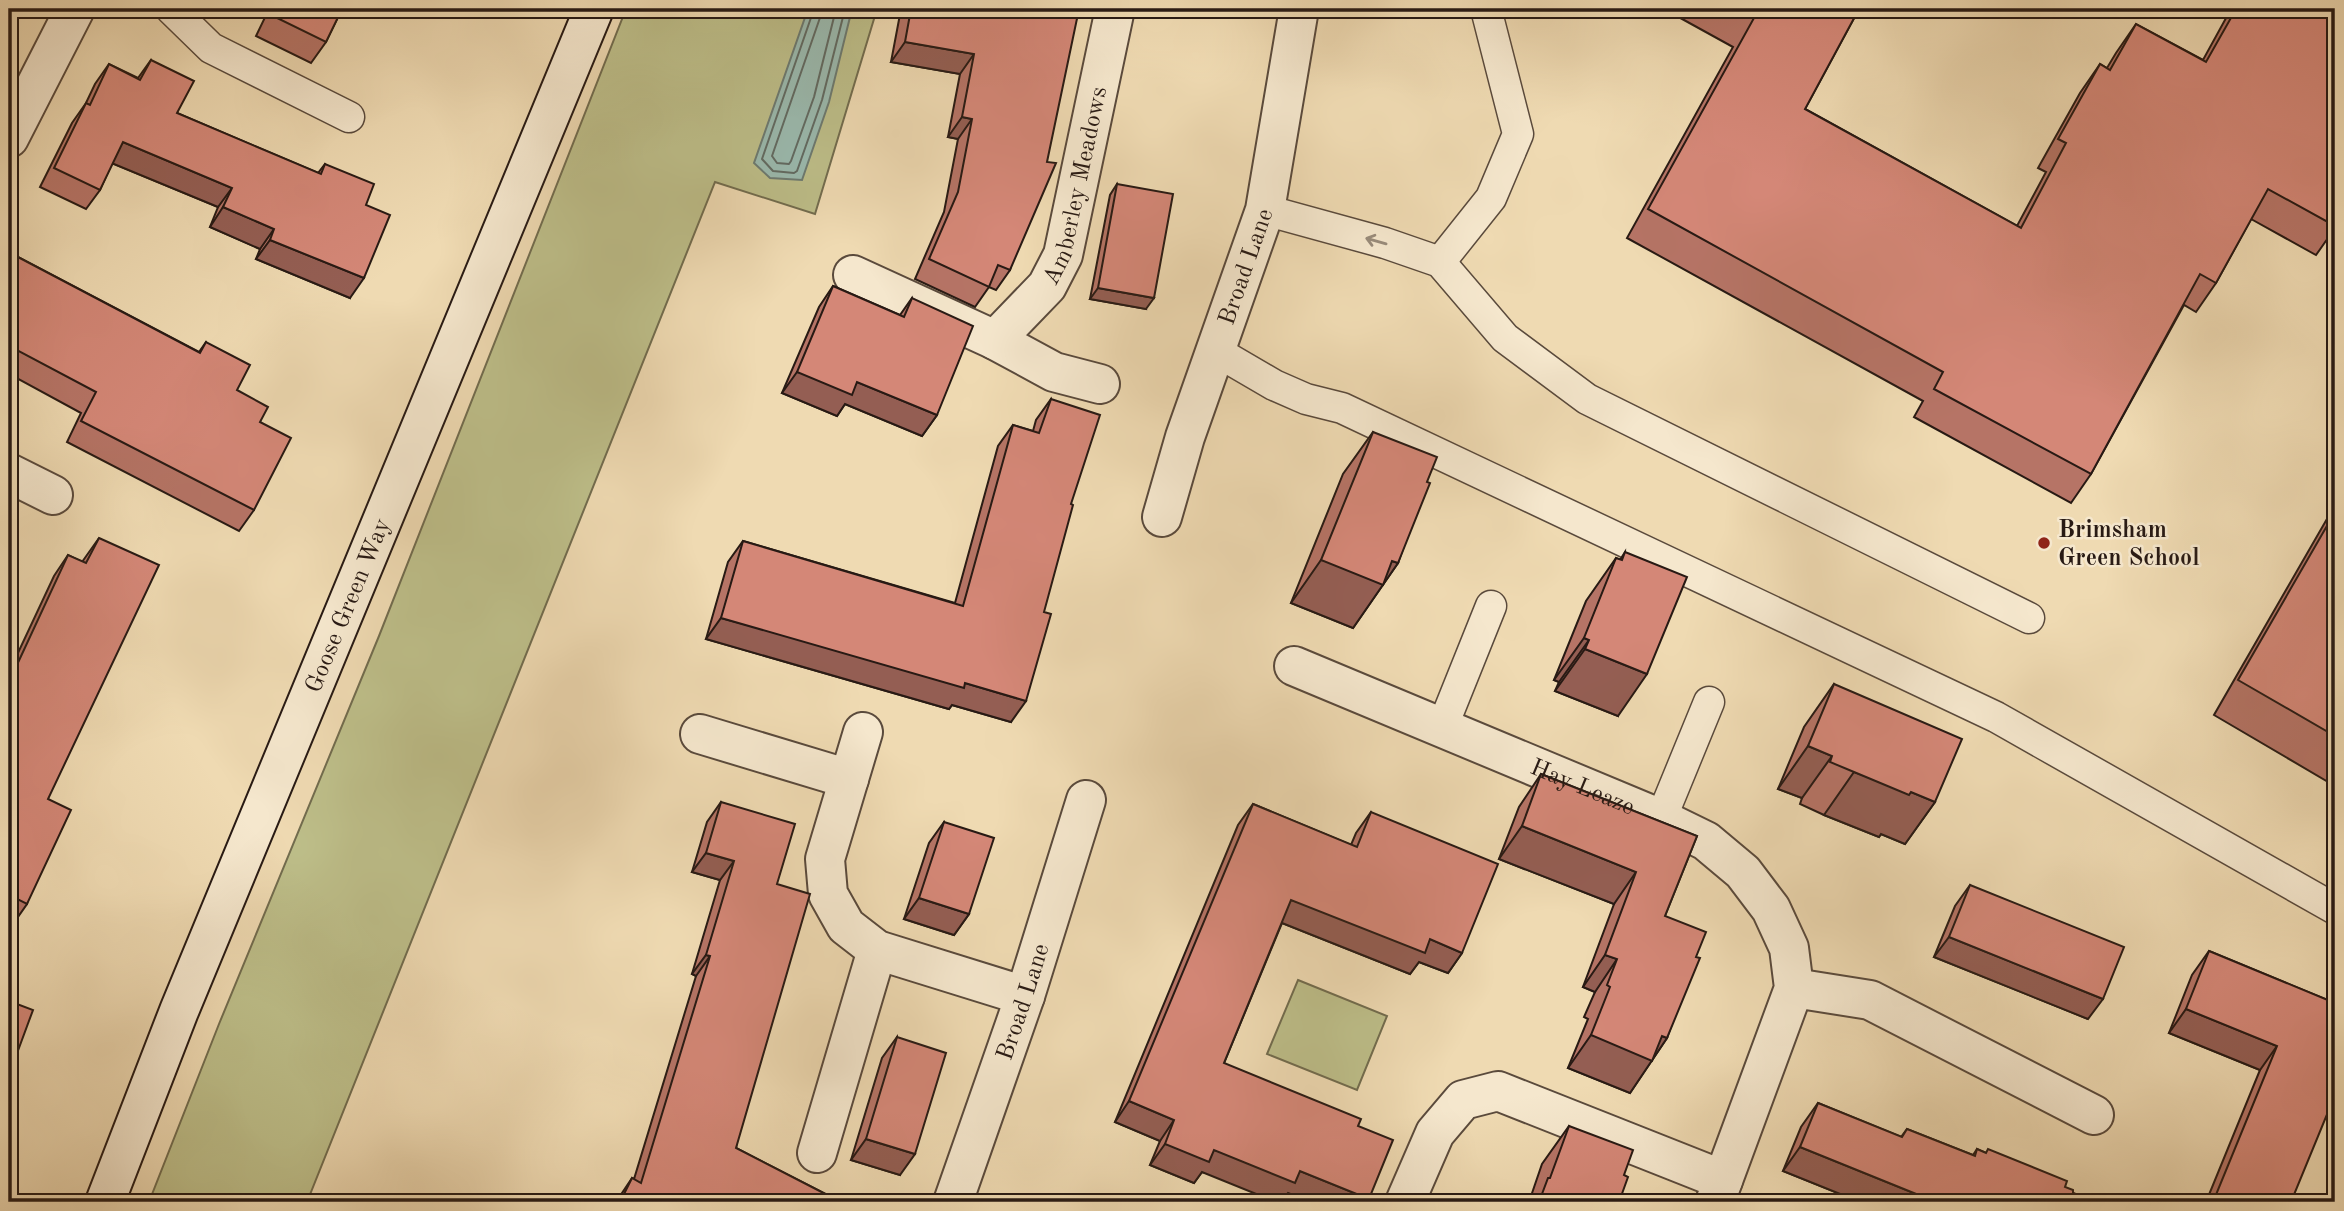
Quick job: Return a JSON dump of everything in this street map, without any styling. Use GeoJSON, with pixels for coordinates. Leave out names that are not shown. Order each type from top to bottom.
{"type":"FeatureCollection","features":[{"type":"Feature","properties":{"kind":"street"},"geometry":{"type":"LineString","coordinates":[[9,138],[75,9]]}},
{"type":"Feature","properties":{"kind":"street","name":"Goose Green Way"},"geometry":{"type":"LineString","coordinates":[[104,1202],[184,998],[594,9]]}},
{"type":"Feature","properties":{"kind":"street","name":"Amberley Meadows"},"geometry":{"type":"LineString","coordinates":[[995,340],[1047,286],[1063,256],[1115,9]]}},
{"type":"Feature","properties":{"kind":"street","name":"Broad Lane"},"geometry":{"type":"LineString","coordinates":[[1162,517],[1214,350],[1265,210],[1299,9]]}},
{"type":"Feature","properties":{"kind":"street"},"geometry":{"type":"LineString","coordinates":[[853,275],[995,340],[1054,372],[1100,384]]}},
{"type":"Feature","properties":{"kind":"street"},"geometry":{"type":"LineString","coordinates":[[9,472],[53,495]]}},
{"type":"Feature","properties":{"kind":"street","name":"Hay Leaze"},"geometry":{"type":"LineString","coordinates":[[1294,666],[1661,819],[1706,841],[1743,872],[1771,909],[1789,948],[1794,988],[1719,1191],[1497,1091],[1463,1100],[1435,1133],[1405,1202]]}},
{"type":"Feature","properties":{"kind":"street"},"geometry":{"type":"LineString","coordinates":[[863,732],[825,859],[828,894],[846,926],[877,950],[1025,996]]}},
{"type":"Feature","properties":{"kind":"street"},"geometry":{"type":"LineString","coordinates":[[700,734],[849,779]]}},
{"type":"Feature","properties":{"kind":"street","name":"Broad Lane"},"geometry":{"type":"LineString","coordinates":[[953,1202],[1025,996],[1086,800]]}},
{"type":"Feature","properties":{"kind":"street"},"geometry":{"type":"LineString","coordinates":[[817,1153],[877,950]]}},
{"type":"Feature","properties":{"kind":"street"},"geometry":{"type":"LineString","coordinates":[[1794,988],[1870,1000],[2094,1115]]}},
{"type":"Feature","properties":{"kind":"lane"},"geometry":{"type":"LineString","coordinates":[[171,9],[211,48],[349,117]]}},
{"type":"Feature","properties":{"kind":"lane"},"geometry":{"type":"LineString","coordinates":[[1440,262],[1492,198],[1518,134],[1486,9]]}},
{"type":"Feature","properties":{"kind":"lane"},"geometry":{"type":"LineString","coordinates":[[1265,210],[1385,243],[1440,262],[1505,338],[1587,399],[2029,618]]}},
{"type":"Feature","properties":{"kind":"lane"},"geometry":{"type":"LineString","coordinates":[[1214,350],[1274,385],[1342,408],[1996,717],[2335,909]]}},
{"type":"Feature","properties":{"kind":"lane"},"geometry":{"type":"LineString","coordinates":[[1441,729],[1491,606]]}},
{"type":"Feature","properties":{"kind":"lane"},"geometry":{"type":"LineString","coordinates":[[1661,819],[1709,702]]}},
{"type":"Feature","properties":{"kind":"green space"},"geometry":{"type":"Polygon","coordinates":[[[626,9],[877,9],[815,214],[715,182],[307,1202],[149,1202],[219,1024],[379,636],[626,9]]]}},
{"type":"Feature","properties":{"kind":"green space"},"geometry":{"type":"Polygon","coordinates":[[[1298,980],[1387,1016],[1357,1090],[1267,1054],[1298,980]]]}},
{"type":"Feature","properties":{"kind":"water"},"geometry":{"type":"Polygon","coordinates":[[[808,9],[852,9],[829,102],[802,180],[770,178],[754,163],[808,9]]]}},
{"type":"Feature","properties":{"kind":"building"},"geometry":{"type":"Polygon","coordinates":[[[274,9],[342,9],[326,42],[271,15],[274,9]]]}},
{"type":"Feature","properties":{"kind":"building"},"geometry":{"type":"Polygon","coordinates":[[[911,9],[1079,9],[1047,162],[1056,163],[1010,270],[998,265],[989,287],[929,259],[958,192],[972,119],[962,117],[974,54],[905,42],[911,9]]]}},
{"type":"Feature","properties":{"kind":"building"},"geometry":{"type":"Polygon","coordinates":[[[1736,9],[1859,9],[1805,109],[2021,228],[2066,143],[2058,139],[2100,64],[2110,70],[2136,24],[2206,62],[2236,9],[2335,9],[2335,226],[2268,189],[2216,283],[2200,274],[2091,474],[1934,389],[1943,372],[1648,209],[1754,18],[1736,9]]]}},
{"type":"Feature","properties":{"kind":"building"},"geometry":{"type":"Polygon","coordinates":[[[151,60],[194,81],[177,113],[321,174],[325,164],[374,184],[366,205],[390,215],[364,278],[270,240],[274,229],[223,207],[232,188],[123,142],[100,190],[54,168],[86,103],[90,105],[109,64],[140,80],[151,60]]]}},
{"type":"Feature","properties":{"kind":"building"},"geometry":{"type":"Polygon","coordinates":[[[1117,184],[1173,194],[1154,298],[1098,288],[1117,184]]]}},
{"type":"Feature","properties":{"kind":"building"},"geometry":{"type":"Polygon","coordinates":[[[16,256],[200,353],[206,342],[250,365],[237,390],[268,407],[260,422],[291,438],[254,510],[81,421],[96,392],[9,346],[9,270],[16,256]]]}},
{"type":"Feature","properties":{"kind":"building"},"geometry":{"type":"Polygon","coordinates":[[[833,286],[904,317],[912,298],[973,326],[937,415],[857,382],[852,395],[797,372],[833,286]]]}},
{"type":"Feature","properties":{"kind":"building"},"geometry":{"type":"Polygon","coordinates":[[[1051,399],[1100,415],[1071,504],[1073,505],[1044,612],[1051,614],[1026,701],[965,683],[964,688],[721,618],[743,541],[963,606],[1013,425],[1039,433],[1051,399]]]}},
{"type":"Feature","properties":{"kind":"building"},"geometry":{"type":"Polygon","coordinates":[[[1373,432],[1437,457],[1427,482],[1430,483],[1398,563],[1392,561],[1383,585],[1321,560],[1373,432]]]}},
{"type":"Feature","properties":{"kind":"building"},"geometry":{"type":"Polygon","coordinates":[[[2335,512],[2335,736],[2238,680],[2335,512]]]}},
{"type":"Feature","properties":{"kind":"building"},"geometry":{"type":"Polygon","coordinates":[[[99,538],[159,565],[48,799],[71,810],[27,904],[9,895],[9,682],[68,555],[86,563],[99,538]]]}},
{"type":"Feature","properties":{"kind":"building"},"geometry":{"type":"Polygon","coordinates":[[[1625,552],[1687,577],[1647,674],[1585,649],[1589,640],[1584,638],[1616,558],[1622,560],[1625,552]]]}},
{"type":"Feature","properties":{"kind":"building"},"geometry":{"type":"Polygon","coordinates":[[[1834,684],[1962,739],[1935,802],[1911,792],[1909,795],[1830,762],[1832,756],[1808,746],[1834,684]]]}},
{"type":"Feature","properties":{"kind":"building"},"geometry":{"type":"Polygon","coordinates":[[[1541,774],[1697,836],[1665,916],[1706,932],[1696,957],[1700,958],[1667,1038],[1662,1036],[1652,1061],[1591,1035],[1610,987],[1607,985],[1617,959],[1605,955],[1636,872],[1522,826],[1541,774]]]}},
{"type":"Feature","properties":{"kind":"building"},"geometry":{"type":"Polygon","coordinates":[[[721,802],[795,824],[777,884],[810,894],[736,1148],[841,1202],[620,1202],[632,1178],[641,1183],[710,956],[706,955],[734,861],[706,853],[721,802]]]}},
{"type":"Feature","properties":{"kind":"building"},"geometry":{"type":"Polygon","coordinates":[[[1253,804],[1357,847],[1371,812],[1498,864],[1462,953],[1430,939],[1425,953],[1291,900],[1224,1063],[1361,1119],[1358,1126],[1393,1140],[1369,1199],[1300,1171],[1295,1183],[1214,1150],[1209,1162],[1165,1144],[1174,1120],[1129,1101],[1253,804]]]}},
{"type":"Feature","properties":{"kind":"building"},"geometry":{"type":"Polygon","coordinates":[[[944,822],[994,838],[969,914],[919,898],[944,822]]]}},
{"type":"Feature","properties":{"kind":"building"},"geometry":{"type":"Polygon","coordinates":[[[1970,885],[2124,947],[2103,999],[1949,937],[1970,885]]]}},
{"type":"Feature","properties":{"kind":"building"},"geometry":{"type":"Polygon","coordinates":[[[2209,951],[2335,1003],[2335,1095],[2291,1202],[2213,1202],[2277,1046],[2186,1009],[2209,951]]]}},
{"type":"Feature","properties":{"kind":"building"},"geometry":{"type":"Polygon","coordinates":[[[9,1001],[33,1010],[9,1075],[9,1001]]]}},
{"type":"Feature","properties":{"kind":"building"},"geometry":{"type":"Polygon","coordinates":[[[897,1037],[946,1053],[915,1154],[866,1139],[897,1037]]]}},
{"type":"Feature","properties":{"kind":"building"},"geometry":{"type":"Polygon","coordinates":[[[1818,1103],[1902,1137],[1907,1129],[1975,1156],[1977,1149],[1986,1153],[1988,1149],[2067,1181],[2065,1187],[2073,1190],[2073,1193],[2095,1202],[1936,1202],[1800,1147],[1818,1103]]]}},
{"type":"Feature","properties":{"kind":"building"},"geometry":{"type":"Polygon","coordinates":[[[1569,1126],[1633,1150],[1624,1175],[1628,1177],[1619,1202],[1539,1202],[1569,1126]]]}},
{"type":"Feature","properties":{"kind":"place","name":"Brimsham Green School"},"geometry":{"type":"Point","coordinates":[2044,543]}}]}
